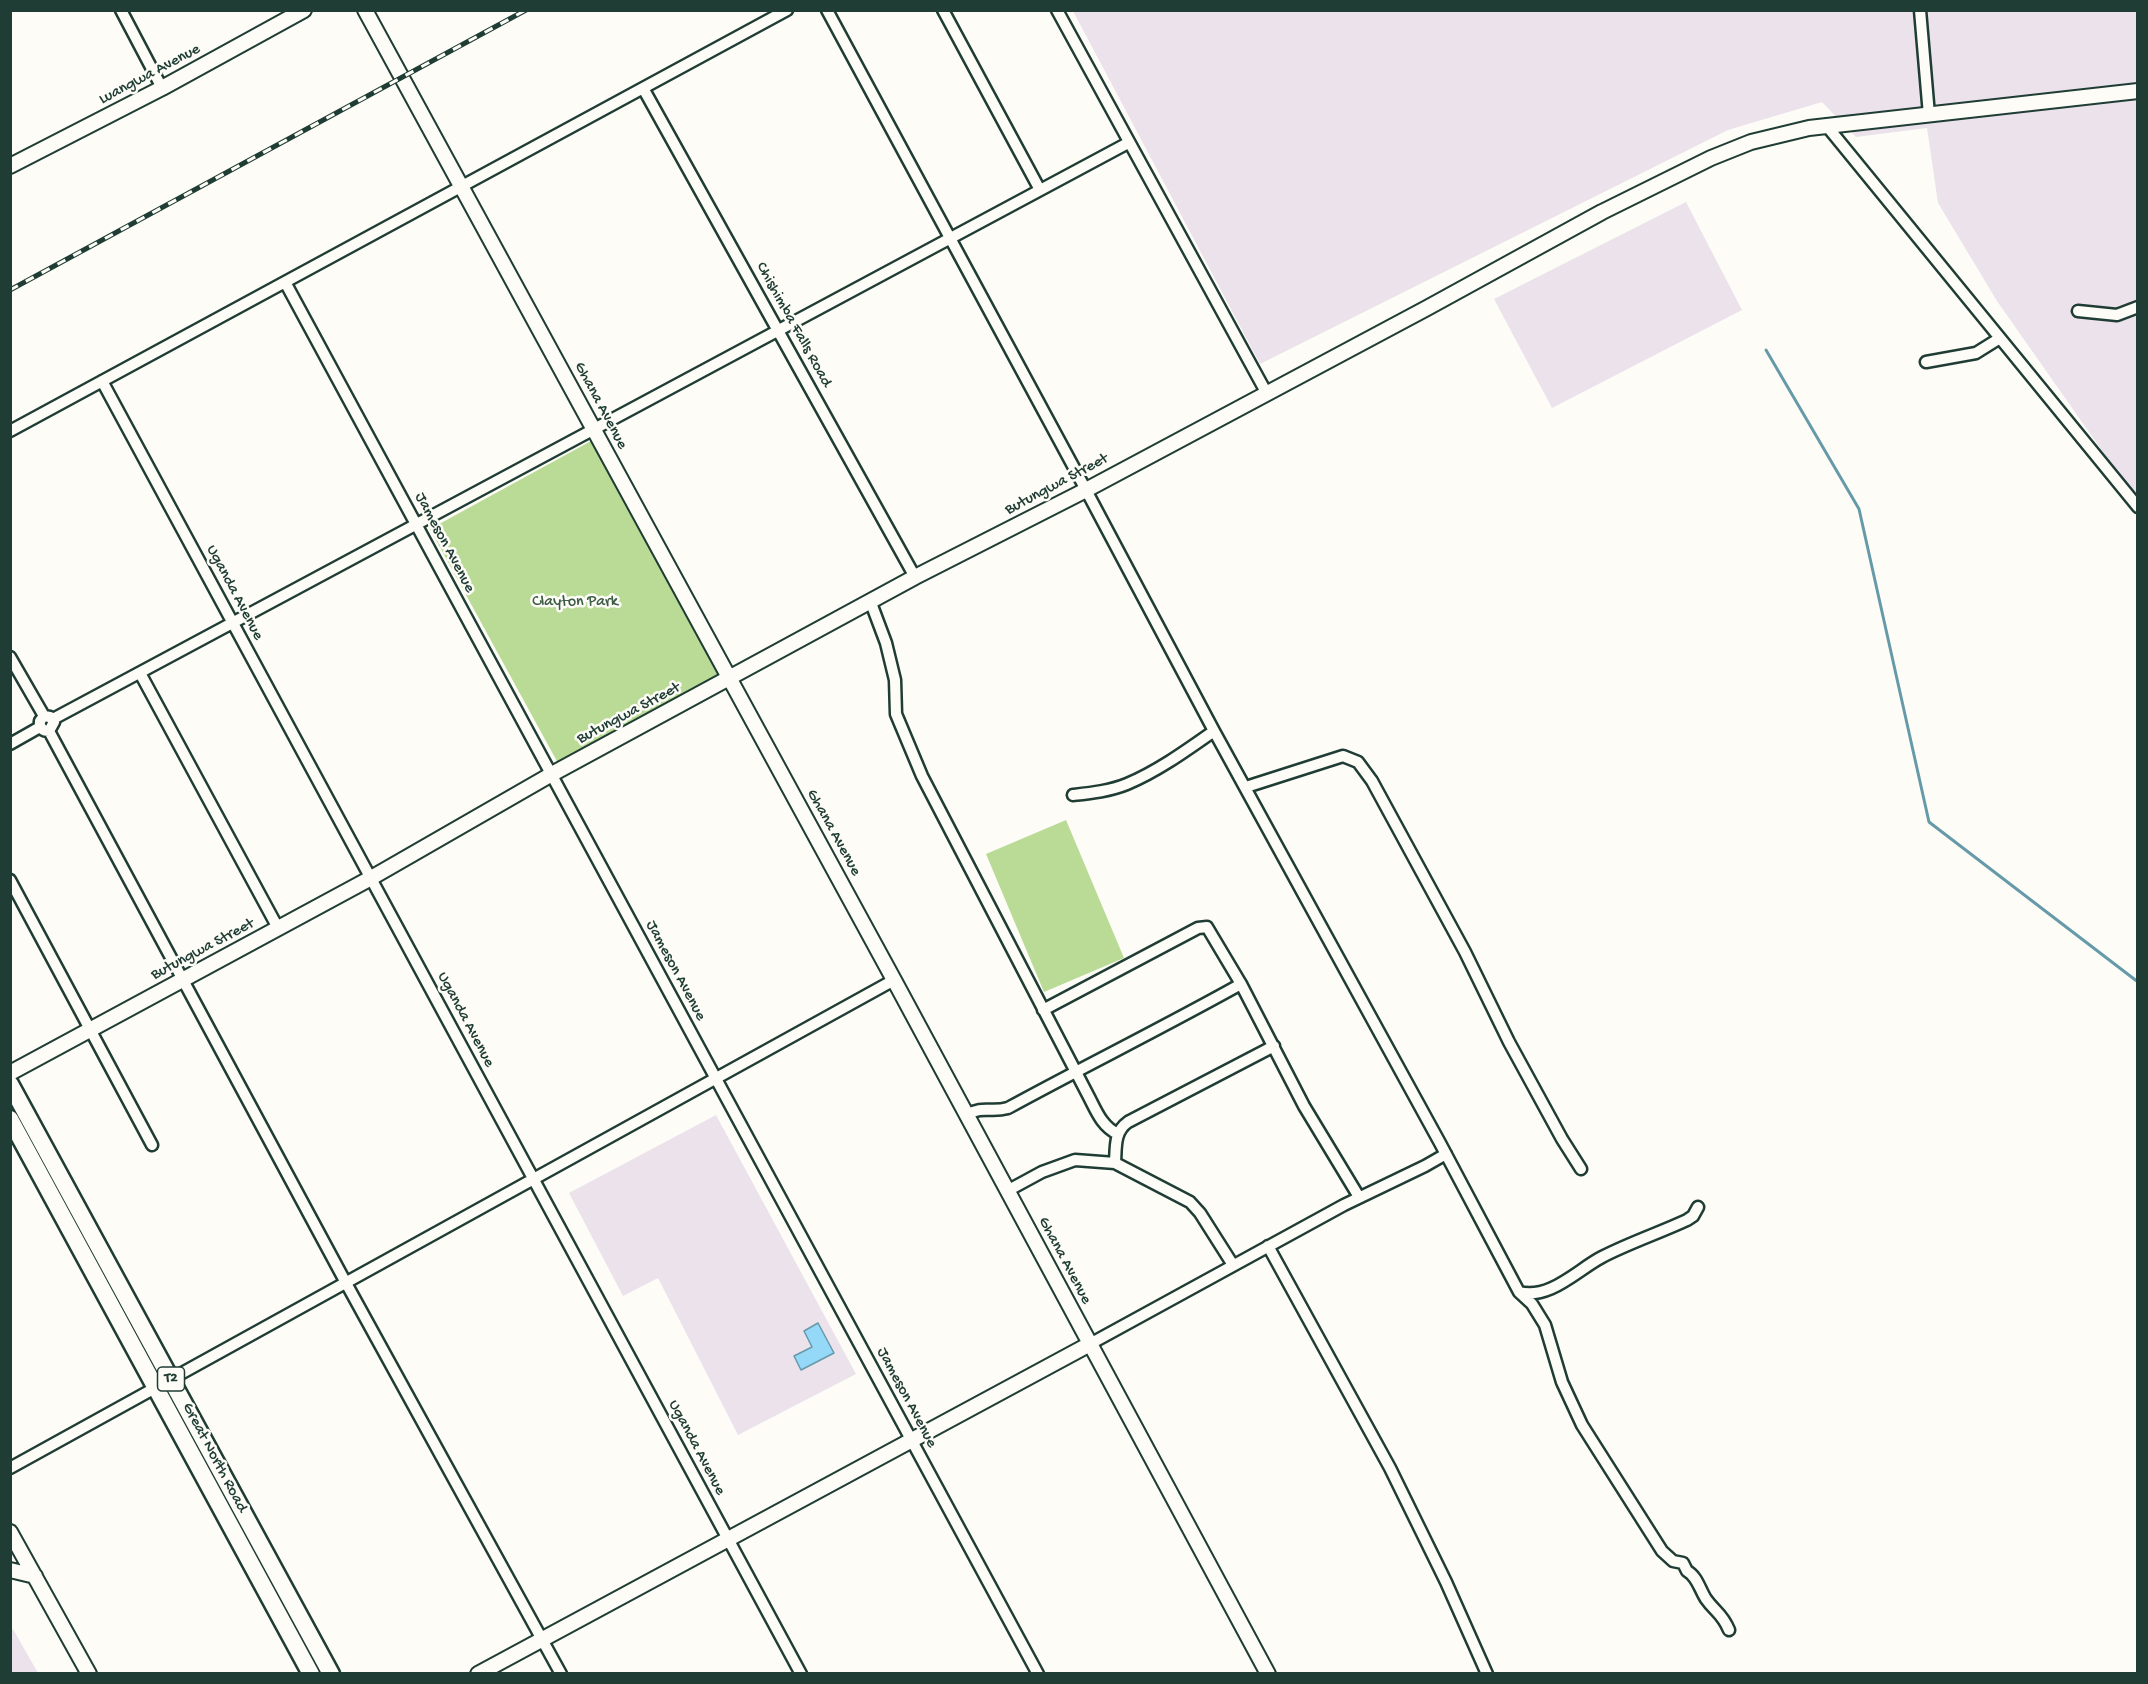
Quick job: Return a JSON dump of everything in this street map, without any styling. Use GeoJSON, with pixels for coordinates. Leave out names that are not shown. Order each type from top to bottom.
{"type":"FeatureCollection","features":[{"type":"Feature","properties":{"kind":"highway","name":"Great North Road"},"geometry":{"type":"LineString","coordinates":[[10,1084],[331,1674]]}},
{"type":"Feature","properties":{"kind":"highway","name":"Great North Road"},"geometry":{"type":"LineString","coordinates":[[10,1119],[311,1674]]}},
{"type":"Feature","properties":{"kind":"highway"},"geometry":{"type":"LineString","coordinates":[[75,1240],[84,1242],[91,1233]]}},
{"type":"Feature","properties":{"kind":"highway"},"geometry":{"type":"LineString","coordinates":[[87,1262],[93,1252],[102,1253]]}},
{"type":"Feature","properties":{"kind":"main road","name":"Luangwa Avenue"},"geometry":{"type":"LineString","coordinates":[[10,166],[304,10]]}},
{"type":"Feature","properties":{"kind":"main road","name":"Ghana Avenue"},"geometry":{"type":"LineString","coordinates":[[365,10],[1269,1674]]}},
{"type":"Feature","properties":{"kind":"main road","name":"Butungwa Street"},"geometry":{"type":"LineString","coordinates":[[10,1073],[371,878],[552,774],[871,603],[915,577],[1086,489],[1602,212],[1711,158],[1751,142],[1827,125],[2138,91]]}},
{"type":"Feature","properties":{"kind":"main road"},"geometry":{"type":"LineString","coordinates":[[477,1674],[1090,1344]]}},
{"type":"Feature","properties":{"kind":"main road"},"geometry":{"type":"LineString","coordinates":[[10,1532],[89,1674]]}},
{"type":"Feature","properties":{"kind":"main road"},"geometry":{"type":"LineString","coordinates":[[10,1570],[35,1576]]}},
{"type":"Feature","properties":{"kind":"street"},"geometry":{"type":"LineString","coordinates":[[121,10],[162,87]]}},
{"type":"Feature","properties":{"kind":"street"},"geometry":{"type":"LineString","coordinates":[[10,431],[787,10]]}},
{"type":"Feature","properties":{"kind":"street"},"geometry":{"type":"LineString","coordinates":[[827,10],[1214,731],[1519,1292],[1532,1304],[1545,1324],[1562,1382],[1582,1425],[1662,1551],[1673,1561],[1683,1563],[1687,1571],[1692,1573],[1707,1600],[1718,1610],[1729,1630]]}},
{"type":"Feature","properties":{"kind":"street"},"geometry":{"type":"LineString","coordinates":[[943,10],[1040,190]]}},
{"type":"Feature","properties":{"kind":"street"},"geometry":{"type":"LineString","coordinates":[[1057,10],[1266,392]]}},
{"type":"Feature","properties":{"kind":"street"},"geometry":{"type":"LineString","coordinates":[[1920,10],[1929,115]]}},
{"type":"Feature","properties":{"kind":"street","name":"Chishimba Falls Road"},"geometry":{"type":"LineString","coordinates":[[643,88],[915,577]]}},
{"type":"Feature","properties":{"kind":"street"},"geometry":{"type":"LineString","coordinates":[[1827,125],[2138,507]]}},
{"type":"Feature","properties":{"kind":"street"},"geometry":{"type":"LineString","coordinates":[[10,744],[1128,143]]}},
{"type":"Feature","properties":{"kind":"street","name":"Jameson Avenue"},"geometry":{"type":"LineString","coordinates":[[285,282],[1038,1674]]}},
{"type":"Feature","properties":{"kind":"street"},"geometry":{"type":"LineString","coordinates":[[2078,311],[2117,315],[2138,307]]}},
{"type":"Feature","properties":{"kind":"street"},"geometry":{"type":"LineString","coordinates":[[1926,362],[1976,353],[2000,338]]}},
{"type":"Feature","properties":{"kind":"street","name":"Uganda Avenue"},"geometry":{"type":"LineString","coordinates":[[102,381],[801,1674]]}},
{"type":"Feature","properties":{"kind":"street"},"geometry":{"type":"LineString","coordinates":[[871,603],[886,642],[895,680],[896,714],[921,776],[1102,1122],[1109,1130],[1118,1134]]}},
{"type":"Feature","properties":{"kind":"street"},"geometry":{"type":"LineString","coordinates":[[10,657],[346,1283],[561,1674]]}},
{"type":"Feature","properties":{"kind":"street"},"geometry":{"type":"LineString","coordinates":[[140,673],[278,928]]}},
{"type":"Feature","properties":{"kind":"street"},"geometry":{"type":"LineString","coordinates":[[1073,795],[1127,784],[1186,751],[1214,731]]}},
{"type":"Feature","properties":{"kind":"street"},"geometry":{"type":"LineString","coordinates":[[1246,787],[1343,756],[1358,762],[1377,791],[1465,952],[1509,1042],[1581,1169]]}},
{"type":"Feature","properties":{"kind":"street"},"geometry":{"type":"LineString","coordinates":[[10,880],[92,1029],[152,1145]]}},
{"type":"Feature","properties":{"kind":"street"},"geometry":{"type":"LineString","coordinates":[[1043,1010],[1202,927],[1211,931],[1304,1106],[1359,1197]]}},
{"type":"Feature","properties":{"kind":"street"},"geometry":{"type":"LineString","coordinates":[[10,1468],[894,980]]}},
{"type":"Feature","properties":{"kind":"street"},"geometry":{"type":"LineString","coordinates":[[966,1116],[977,1108],[1000,1110],[1008,1108],[1241,984]]}},
{"type":"Feature","properties":{"kind":"street"},"geometry":{"type":"LineString","coordinates":[[1115,1164],[1118,1134],[1121,1127],[1274,1046]]}},
{"type":"Feature","properties":{"kind":"street"},"geometry":{"type":"LineString","coordinates":[[1090,1344],[1359,1197],[1446,1154]]}},
{"type":"Feature","properties":{"kind":"street"},"geometry":{"type":"LineString","coordinates":[[1007,1191],[1042,1172],[1075,1160],[1115,1164],[1190,1202],[1200,1213],[1233,1265]]}},
{"type":"Feature","properties":{"kind":"street"},"geometry":{"type":"LineString","coordinates":[[1519,1292],[1533,1294],[1573,1277],[1600,1257],[1687,1220],[1693,1216],[1698,1207]]}},
{"type":"Feature","properties":{"kind":"street"},"geometry":{"type":"LineString","coordinates":[[1268,1246],[1390,1468],[1446,1582],[1487,1674]]}},
{"type":"Feature","properties":{"kind":"shaded area"},"geometry":{"type":"Polygon","coordinates":[[[1073,11],[2137,11],[2137,508],[2131,492],[1997,301],[1938,203],[1927,128],[1856,137],[1822,102],[1728,130],[1260,364],[1073,11]]]}},
{"type":"Feature","properties":{"kind":"shaded area"},"geometry":{"type":"Polygon","coordinates":[[[1686,202],[1742,310],[1552,408],[1494,299],[1686,202]]]}},
{"type":"Feature","properties":{"kind":"shaded area"},"geometry":{"type":"Polygon","coordinates":[[[716,1115],[856,1374],[738,1435],[658,1278],[623,1296],[569,1193],[716,1115]]]}},
{"type":"Feature","properties":{"kind":"shaded area"},"geometry":{"type":"Polygon","coordinates":[[[13,1629],[38,1673],[11,1673],[11,1631],[13,1629]]]}},
{"type":"Feature","properties":{"kind":"green space","name":"Clayton Park"},"geometry":{"type":"Polygon","coordinates":[[[591,441],[720,677],[559,765],[430,529],[591,441]]]}},
{"type":"Feature","properties":{"kind":"green space"},"geometry":{"type":"Polygon","coordinates":[[[1066,820],[1124,958],[1044,992],[986,854],[1066,820]]]}},
{"type":"Feature","properties":{"kind":"water"},"geometry":{"type":"Polygon","coordinates":[[[818,1323],[834,1353],[801,1370],[794,1356],[812,1347],[804,1331],[818,1323]]]}},
{"type":"Feature","properties":{"kind":"waterway"},"geometry":{"type":"LineString","coordinates":[[1766,350],[1859,509],[1929,822],[2138,982]]}},
{"type":"Feature","properties":{"kind":"railway"},"geometry":{"type":"LineString","coordinates":[[10,290],[526,10]]}}]}
